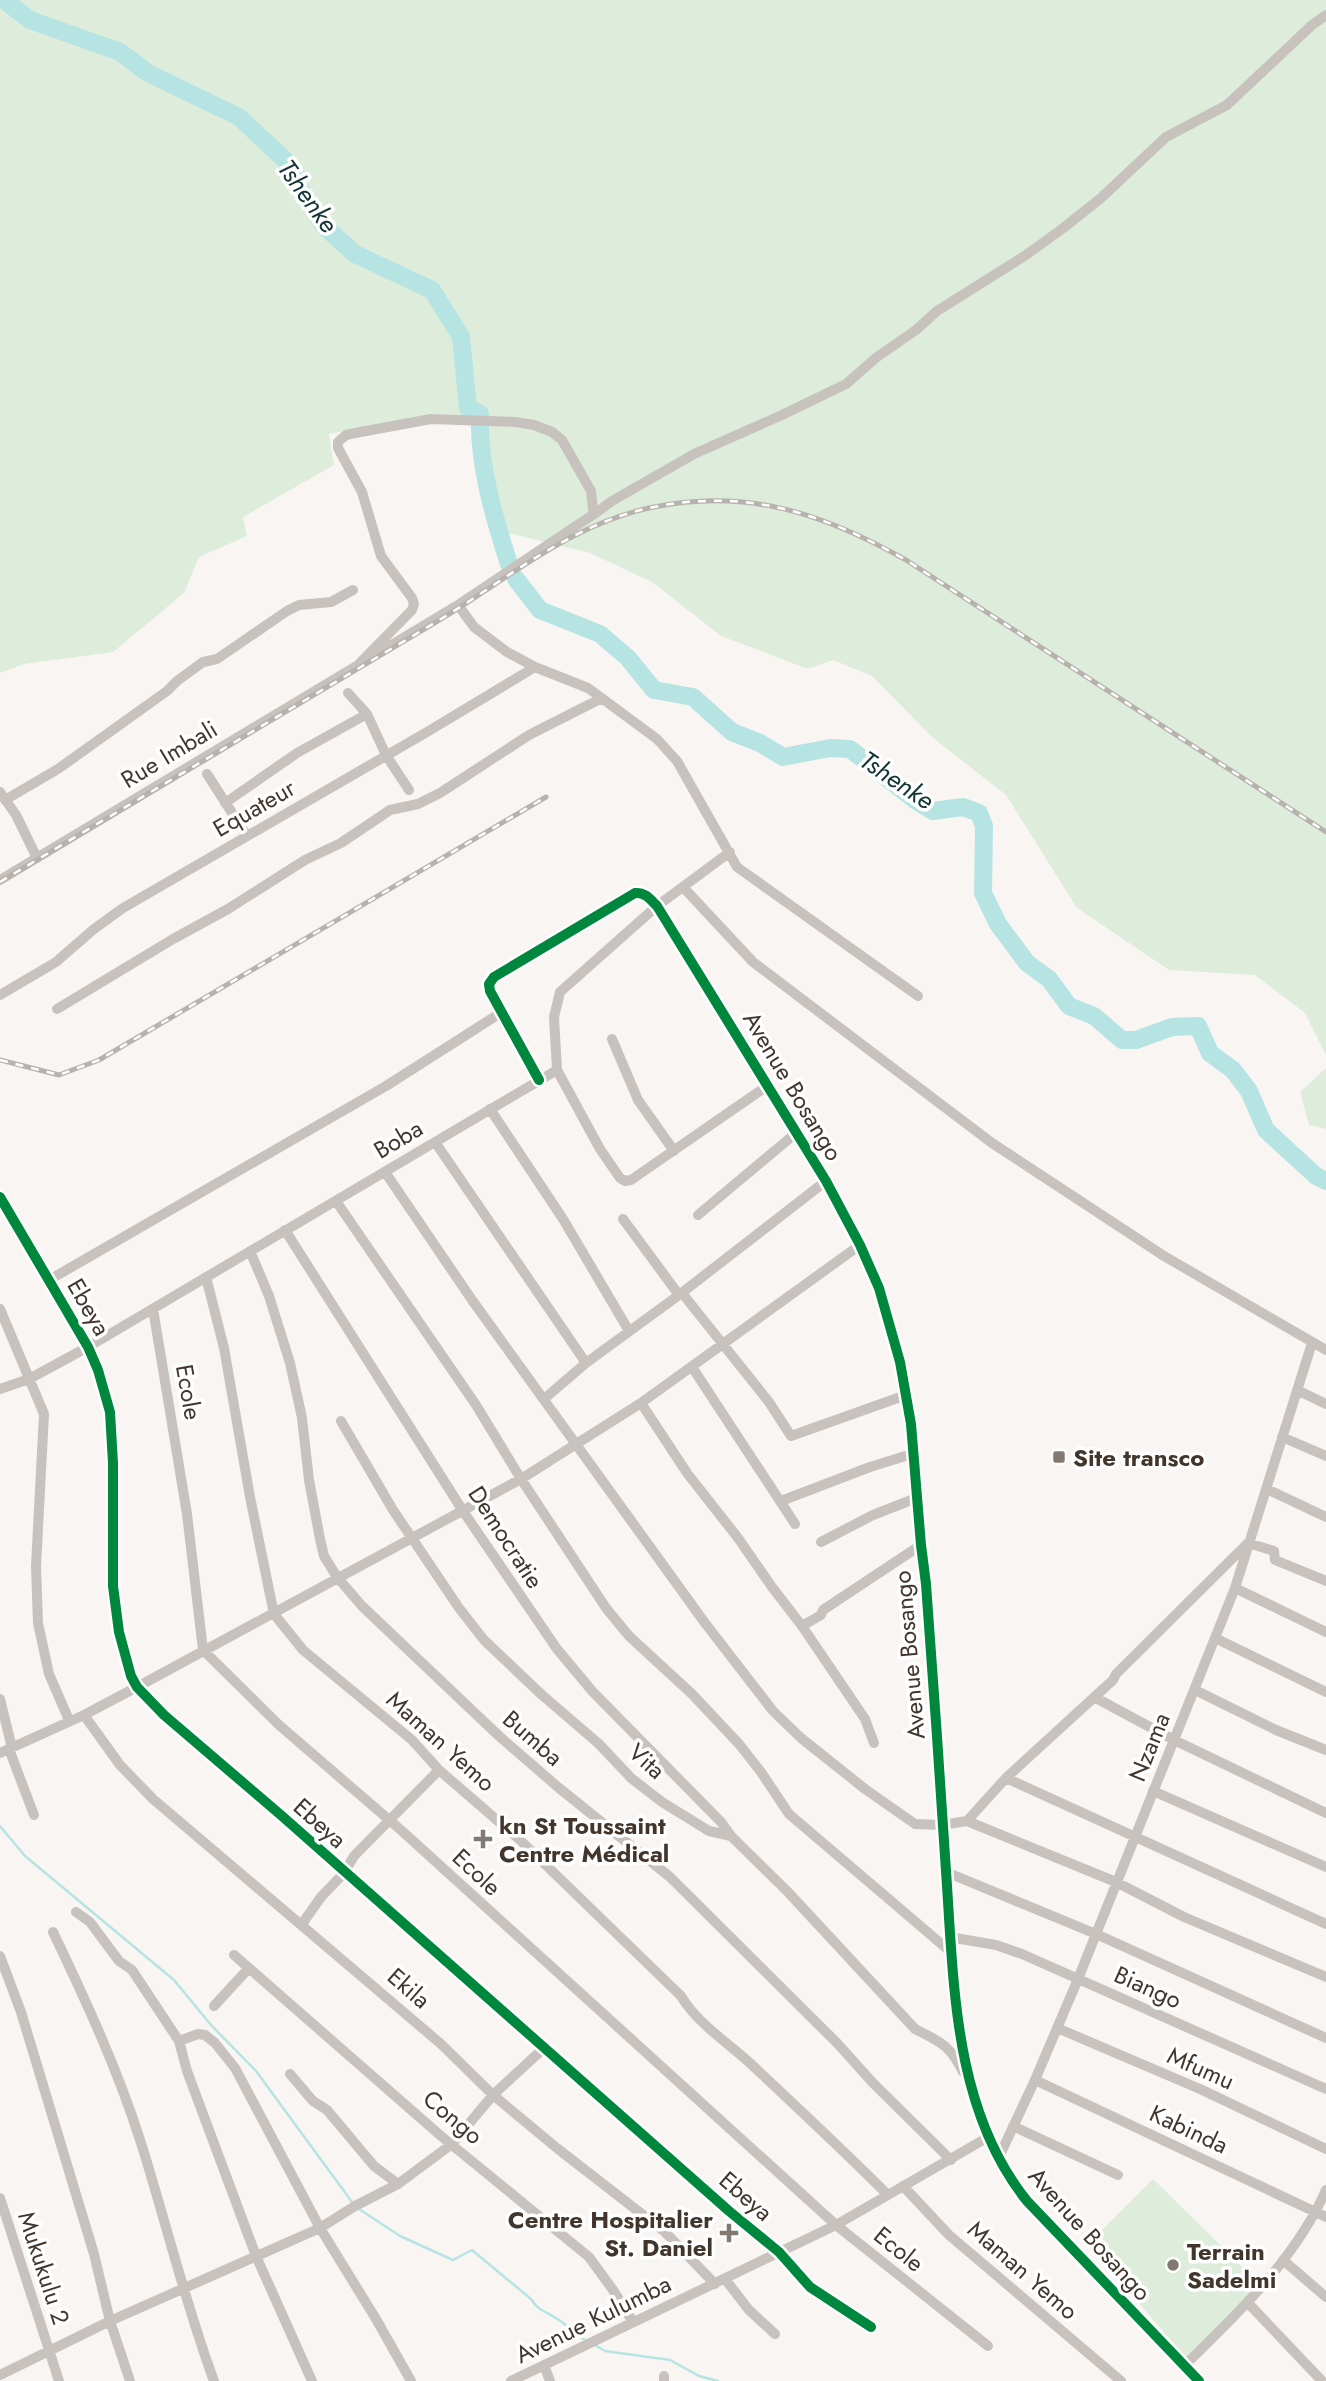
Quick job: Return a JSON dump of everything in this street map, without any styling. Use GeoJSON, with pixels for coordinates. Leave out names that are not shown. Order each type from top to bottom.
{"type":"FeatureCollection","features":[{"type":"Feature","properties":{"kind":"street"},"geometry":{"type":"LineString","coordinates":[[359,664],[458,605],[612,501],[694,454],[846,384],[937,311],[1062,229],[1101,198],[1166,137],[1227,104],[1326,15]]}},
{"type":"Feature","properties":{"kind":"street"},"geometry":{"type":"LineString","coordinates":[[359,664],[412,610],[414,604],[381,556],[362,492],[338,447],[338,442],[346,435],[430,419],[524,423],[557,435],[590,491],[594,502],[593,510],[597,512]]}},
{"type":"Feature","properties":{"kind":"street"},"geometry":{"type":"LineString","coordinates":[[37,858],[3,796],[58,769],[203,663],[224,655],[279,616],[299,605],[331,602],[353,590]]}},
{"type":"Feature","properties":{"kind":"street"},"geometry":{"type":"LineString","coordinates":[[458,605],[474,627],[489,639],[535,667],[588,688],[657,739],[677,761],[737,867],[918,996]]}},
{"type":"Feature","properties":{"kind":"street","name":"Rue Imbali"},"geometry":{"type":"LineString","coordinates":[[0,880],[359,664]]}},
{"type":"Feature","properties":{"kind":"street","name":"Equateur"},"geometry":{"type":"LineString","coordinates":[[0,995],[56,962],[123,908],[535,667]]}},
{"type":"Feature","properties":{"kind":"street"},"geometry":{"type":"LineString","coordinates":[[348,693],[367,714],[386,755],[409,790]]}},
{"type":"Feature","properties":{"kind":"street"},"geometry":{"type":"LineString","coordinates":[[57,1009],[228,909],[305,860],[341,843],[390,810],[418,804],[440,793],[529,735],[601,698]]}},
{"type":"Feature","properties":{"kind":"street"},"geometry":{"type":"LineString","coordinates":[[225,803],[297,753],[367,714]]}},
{"type":"Feature","properties":{"kind":"street"},"geometry":{"type":"LineString","coordinates":[[207,774],[247,836]]}},
{"type":"Feature","properties":{"kind":"street"},"geometry":{"type":"LineString","coordinates":[[730,852],[657,906],[560,992],[554,1017],[557,1070],[600,1149],[625,1181],[632,1180],[767,1086]]}},
{"type":"Feature","properties":{"kind":"street"},"geometry":{"type":"LineString","coordinates":[[683,887],[753,962],[992,1143],[1164,1256],[1326,1350]]}},
{"type":"Feature","properties":{"kind":"street"},"geometry":{"type":"LineString","coordinates":[[539,1080],[490,991],[489,984],[494,977],[635,893],[647,895],[657,906]]}},
{"type":"Feature","properties":{"kind":"street","name":"Avenue Bosango"},"geometry":{"type":"LineString","coordinates":[[657,906],[826,1181],[879,1288],[900,1363],[915,1453],[949,1937],[969,2085],[999,2157],[1016,2188],[1199,2381]]}},
{"type":"Feature","properties":{"kind":"street"},"geometry":{"type":"LineString","coordinates":[[49,1280],[386,1086],[502,1012]]}},
{"type":"Feature","properties":{"kind":"street"},"geometry":{"type":"LineString","coordinates":[[612,1039],[639,1100],[674,1151]]}},
{"type":"Feature","properties":{"kind":"street","name":"Boba"},"geometry":{"type":"LineString","coordinates":[[0,1389],[29,1379],[88,1347],[557,1070]]}},
{"type":"Feature","properties":{"kind":"street"},"geometry":{"type":"LineString","coordinates":[[490,1109],[563,1219],[629,1331]]}},
{"type":"Feature","properties":{"kind":"street"},"geometry":{"type":"LineString","coordinates":[[698,1215],[796,1133]]}},
{"type":"Feature","properties":{"kind":"street"},"geometry":{"type":"LineString","coordinates":[[435,1142],[586,1363]]}},
{"type":"Feature","properties":{"kind":"street"},"geometry":{"type":"LineString","coordinates":[[385,1172],[472,1300],[705,1623],[786,1725],[865,1789],[915,1824],[943,1825],[967,1821],[1116,1882],[1184,1917],[1326,1977]]}},
{"type":"Feature","properties":{"kind":"street"},"geometry":{"type":"LineString","coordinates":[[544,1399],[586,1363],[681,1294],[826,1181]]}},
{"type":"Feature","properties":{"kind":"street","name":"Ebeya"},"geometry":{"type":"LineString","coordinates":[[0,1197],[88,1347],[110,1412],[113,1462],[113,1586],[122,1645],[137,1687],[164,1715],[779,2252],[810,2287],[870,2327]]}},
{"type":"Feature","properties":{"kind":"street"},"geometry":{"type":"LineString","coordinates":[[336,1201],[476,1405],[606,1608],[629,1636],[692,1694],[738,1744],[761,1772],[789,1814],[951,1954]]}},
{"type":"Feature","properties":{"kind":"street"},"geometry":{"type":"LineString","coordinates":[[623,1219],[724,1344],[792,1436],[906,1395]]}},
{"type":"Feature","properties":{"kind":"street","name":"Democratie"},"geometry":{"type":"LineString","coordinates":[[285,1230],[463,1511],[557,1649],[593,1692],[721,1822],[731,1836]]}},
{"type":"Feature","properties":{"kind":"street"},"geometry":{"type":"LineString","coordinates":[[7,1750],[84,1715],[521,1479],[641,1403],[860,1245]]}},
{"type":"Feature","properties":{"kind":"street","name":"Bumba"},"geometry":{"type":"LineString","coordinates":[[250,1251],[269,1296],[290,1363],[302,1418],[309,1480],[320,1539],[324,1556],[337,1577],[362,1606],[499,1736],[670,1877],[838,2043],[951,2160]]}},
{"type":"Feature","properties":{"kind":"street","name":"Maman Yemo"},"geometry":{"type":"LineString","coordinates":[[206,1277],[224,1348],[274,1614],[303,1650],[412,1740],[439,1769],[520,1840],[681,1996],[690,2011],[818,2125],[888,2195]]}},
{"type":"Feature","properties":{"kind":"street"},"geometry":{"type":"LineString","coordinates":[[0,1309],[44,1413],[36,1566],[38,1623],[42,1649],[69,1720]]}},
{"type":"Feature","properties":{"kind":"street","name":"Ecole"},"geometry":{"type":"LineString","coordinates":[[153,1309],[187,1514],[203,1650],[279,1725],[390,1820],[836,2225],[988,2346]]}},
{"type":"Feature","properties":{"kind":"street","name":"Nzama"},"geometry":{"type":"LineString","coordinates":[[999,2157],[1078,1979],[1235,1588],[1312,1343]]}},
{"type":"Feature","properties":{"kind":"street"},"geometry":{"type":"LineString","coordinates":[[692,1367],[795,1524]]}},
{"type":"Feature","properties":{"kind":"street"},"geometry":{"type":"LineString","coordinates":[[1297,1390],[1326,1404]]}},
{"type":"Feature","properties":{"kind":"street"},"geometry":{"type":"LineString","coordinates":[[641,1403],[687,1473],[802,1626],[865,1719],[874,1743]]}},
{"type":"Feature","properties":{"kind":"street","name":"Vita"},"geometry":{"type":"LineString","coordinates":[[341,1422],[373,1480],[472,1626],[542,1695],[599,1744],[631,1778],[709,1831],[731,1836],[787,1891],[915,2029],[941,2042],[953,2053],[969,2085]]}},
{"type":"Feature","properties":{"kind":"street"},"geometry":{"type":"LineString","coordinates":[[1282,1437],[1326,1457]]}},
{"type":"Feature","properties":{"kind":"street"},"geometry":{"type":"LineString","coordinates":[[781,1501],[915,1453]]}},
{"type":"Feature","properties":{"kind":"street"},"geometry":{"type":"LineString","coordinates":[[1267,1489],[1326,1517]]}},
{"type":"Feature","properties":{"kind":"street"},"geometry":{"type":"LineString","coordinates":[[821,1542],[873,1515],[919,1497]]}},
{"type":"Feature","properties":{"kind":"street"},"geometry":{"type":"LineString","coordinates":[[967,1821],[1006,1778],[1113,1680],[1147,1641],[1248,1543],[1275,1551],[1275,1560],[1326,1581]]}},
{"type":"Feature","properties":{"kind":"street"},"geometry":{"type":"LineString","coordinates":[[802,1626],[921,1545]]}},
{"type":"Feature","properties":{"kind":"street"},"geometry":{"type":"LineString","coordinates":[[1235,1588],[1326,1632]]}},
{"type":"Feature","properties":{"kind":"street"},"geometry":{"type":"LineString","coordinates":[[1215,1639],[1326,1692]]}},
{"type":"Feature","properties":{"kind":"street"},"geometry":{"type":"LineString","coordinates":[[1195,1690],[1276,1730],[1326,1750]]}},
{"type":"Feature","properties":{"kind":"street"},"geometry":{"type":"LineString","coordinates":[[1094,1697],[1174,1740],[1326,1813]]}},
{"type":"Feature","properties":{"kind":"street"},"geometry":{"type":"LineString","coordinates":[[0,1699],[7,1750],[34,1815]]}},
{"type":"Feature","properties":{"kind":"street","name":"Ekila"},"geometry":{"type":"LineString","coordinates":[[84,1715],[120,1765],[153,1799],[441,2043],[493,2095],[665,2232],[775,2334]]}},
{"type":"Feature","properties":{"kind":"street"},"geometry":{"type":"LineString","coordinates":[[302,1924],[321,1897],[344,1873],[354,1856],[439,1769]]}},
{"type":"Feature","properties":{"kind":"street"},"geometry":{"type":"LineString","coordinates":[[1006,1778],[1326,1924]]}},
{"type":"Feature","properties":{"kind":"street"},"geometry":{"type":"LineString","coordinates":[[1153,1791],[1326,1867]]}},
{"type":"Feature","properties":{"kind":"street"},"geometry":{"type":"LineString","coordinates":[[946,1872],[1096,1934],[1326,2038]]}},
{"type":"Feature","properties":{"kind":"street"},"geometry":{"type":"LineString","coordinates":[[76,1912],[90,1922],[119,1961],[132,1970],[179,2041],[187,2071],[256,2256],[312,2381]]}},
{"type":"Feature","properties":{"kind":"street"},"geometry":{"type":"LineString","coordinates":[[53,1932],[115,2069],[141,2142],[183,2289],[214,2381]]}},
{"type":"Feature","properties":{"kind":"street","name":"Biango"},"geometry":{"type":"LineString","coordinates":[[949,1937],[996,1945],[1326,2090]]}},
{"type":"Feature","properties":{"kind":"street","name":"Congo"},"geometry":{"type":"LineString","coordinates":[[234,1955],[452,2144],[589,2257],[633,2322]]}},
{"type":"Feature","properties":{"kind":"street"},"geometry":{"type":"LineString","coordinates":[[0,1956],[21,2012],[90,2241],[110,2321],[130,2381]]}},
{"type":"Feature","properties":{"kind":"street"},"geometry":{"type":"LineString","coordinates":[[214,2006],[249,1968]]}},
{"type":"Feature","properties":{"kind":"street","name":"Mfumu"},"geometry":{"type":"LineString","coordinates":[[1057,2028],[1200,2089],[1326,2149]]}},
{"type":"Feature","properties":{"kind":"street"},"geometry":{"type":"LineString","coordinates":[[179,2041],[198,2034],[205,2035],[235,2068],[320,2228],[411,2381]]}},
{"type":"Feature","properties":{"kind":"street"},"geometry":{"type":"LineString","coordinates":[[0,2375],[110,2321],[320,2228],[398,2184],[452,2144],[493,2095],[545,2047]]}},
{"type":"Feature","properties":{"kind":"street"},"geometry":{"type":"LineString","coordinates":[[290,2074],[313,2101],[327,2110],[374,2166],[398,2184]]}},
{"type":"Feature","properties":{"kind":"street","name":"Kabinda"},"geometry":{"type":"LineString","coordinates":[[1035,2080],[1321,2215]]}},
{"type":"Feature","properties":{"kind":"street"},"geometry":{"type":"LineString","coordinates":[[1013,2126],[1118,2175]]}},
{"type":"Feature","properties":{"kind":"street","name":"Avenue Kulumba"},"geometry":{"type":"LineString","coordinates":[[511,2381],[836,2225],[990,2136]]}},
{"type":"Feature","properties":{"kind":"street","name":"Maman Yemo"},"geometry":{"type":"LineString","coordinates":[[902,2186],[950,2235],[1121,2381]]}},
{"type":"Feature","properties":{"kind":"street"},"geometry":{"type":"LineString","coordinates":[[1185,2365],[1248,2303],[1321,2215],[1326,2190]]}},
{"type":"Feature","properties":{"kind":"street","name":"Mukukulu 2"},"geometry":{"type":"LineString","coordinates":[[0,2198],[58,2381]]}},
{"type":"Feature","properties":{"kind":"street"},"geometry":{"type":"LineString","coordinates":[[1283,2260],[1326,2297]]}},
{"type":"Feature","properties":{"kind":"street"},"geometry":{"type":"LineString","coordinates":[[1248,2303],[1322,2381]]}},
{"type":"Feature","properties":{"kind":"street"},"geometry":{"type":"LineString","coordinates":[[544,2365],[550,2381]]}},
{"type":"Feature","properties":{"kind":"green space"},"geometry":{"type":"Polygon","coordinates":[[[0,0],[1326,0],[1326,1055],[1305,1013],[1255,975],[1169,970],[1077,908],[1006,795],[933,738],[872,676],[833,660],[808,669],[721,636],[652,582],[590,553],[504,532],[481,429],[436,414],[329,434],[334,465],[243,517],[247,536],[199,557],[184,593],[113,652],[24,664],[0,673],[0,0]]]}},
{"type":"Feature","properties":{"kind":"green space"},"geometry":{"type":"Polygon","coordinates":[[[1326,1068],[1326,1129],[1309,1125],[1300,1092],[1326,1068]]]}},
{"type":"Feature","properties":{"kind":"green space","name":"Terrain Sadelmi"},"geometry":{"type":"Polygon","coordinates":[[[1153,2179],[1261,2285],[1186,2358],[1088,2244],[1153,2179]]]}},
{"type":"Feature","properties":{"kind":"waterway","name":"Tshenke"},"geometry":{"type":"LineString","coordinates":[[4,0],[30,20],[120,52],[148,73],[239,117],[286,161],[294,180],[324,226],[355,254],[432,290],[461,337],[468,408],[480,414],[484,471],[509,564]]}},
{"type":"Feature","properties":{"kind":"waterway","name":"Tshenke"},"geometry":{"type":"LineString","coordinates":[[516,579],[540,610],[600,634],[628,658],[654,690],[693,697],[732,732],[760,743],[783,757],[830,748],[850,749],[933,811],[963,807],[979,813],[984,826],[983,893],[998,924],[1027,963],[1049,979],[1069,1006],[1094,1016],[1122,1040],[1136,1040],[1172,1027],[1198,1026],[1210,1053],[1233,1070],[1249,1091],[1266,1130],[1316,1176],[1326,1181]]}},
{"type":"Feature","properties":{"kind":"waterway"},"geometry":{"type":"LineString","coordinates":[[0,1826],[25,1856],[174,1980],[211,2025],[256,2071],[352,2202]]}},
{"type":"Feature","properties":{"kind":"waterway"},"geometry":{"type":"LineString","coordinates":[[359,2209],[400,2236],[453,2260],[472,2250],[540,2309],[587,2341]]}},
{"type":"Feature","properties":{"kind":"waterway"},"geometry":{"type":"LineString","coordinates":[[593,2344],[605,2351],[670,2360],[699,2376],[718,2381]]}},
{"type":"Feature","properties":{"kind":"railway"},"geometry":{"type":"LineString","coordinates":[[0,882],[436,622],[567,539],[624,515],[689,502],[754,503],[785,509],[815,518],[876,544],[906,560],[1326,832]]}},
{"type":"Feature","properties":{"kind":"railway"},"geometry":{"type":"LineString","coordinates":[[0,1060],[59,1075],[99,1060],[546,797]]}},
{"type":"Feature","properties":{"kind":"cycle path"},"geometry":{"type":"LineString","coordinates":[[539,1080],[490,991],[489,984],[494,977],[635,893],[645,895],[657,906],[826,1181],[879,1288],[900,1362],[911,1424],[926,1584],[956,2000],[971,2086],[984,2126],[1003,2165],[1027,2201],[1199,2381]]}},
{"type":"Feature","properties":{"kind":"cycle path"},"geometry":{"type":"LineString","coordinates":[[0,1197],[88,1347],[110,1412],[113,1463],[113,1586],[119,1632],[131,1676],[137,1687],[164,1715],[779,2252],[810,2287],[871,2327]]}},
{"type":"Feature","properties":{"kind":"place","name":"Site transco"},"geometry":{"type":"Point","coordinates":[1059,1457]}},
{"type":"Feature","properties":{"kind":"place","name":"kn St Toussaint Centre Médical"},"geometry":{"type":"Point","coordinates":[483,1839]}},
{"type":"Feature","properties":{"kind":"place","name":"Centre Hospitalier St. Daniel"},"geometry":{"type":"Point","coordinates":[729,2233]}},
{"type":"Feature","properties":{"kind":"place","name":"Terrain Sadelmi"},"geometry":{"type":"Point","coordinates":[1173,2265]}}]}
